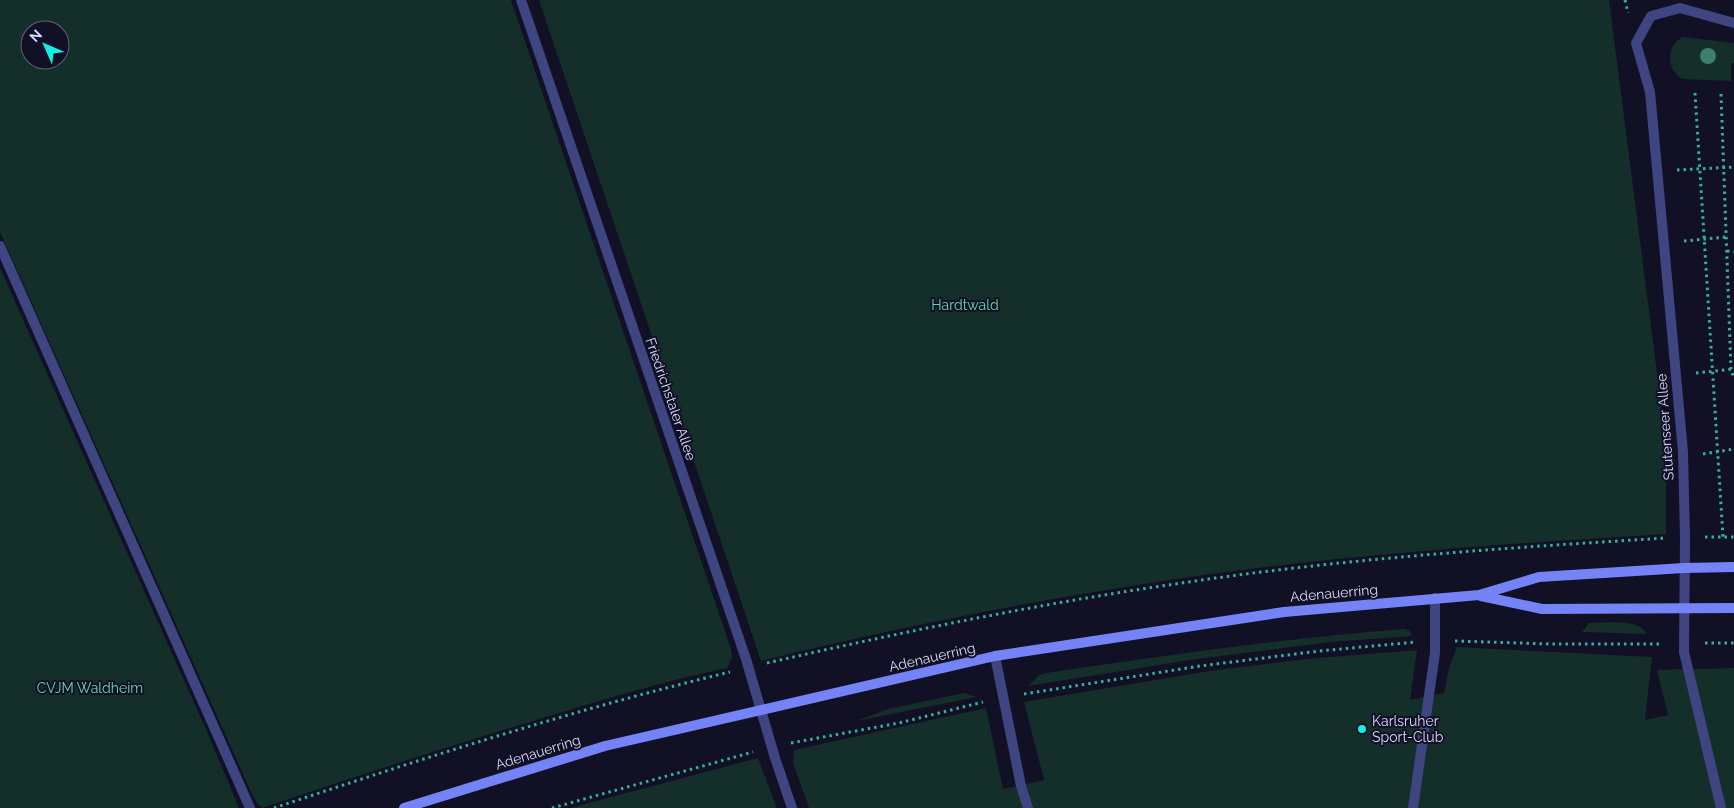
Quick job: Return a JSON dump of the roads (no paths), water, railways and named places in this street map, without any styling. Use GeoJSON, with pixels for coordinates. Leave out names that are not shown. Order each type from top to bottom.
{"type":"FeatureCollection","features":[{"type":"Feature","properties":{"kind":"main road","name":"Adenauerring"},"geometry":{"type":"LineString","coordinates":[[404,808],[605,746],[995,656],[1284,612],[1479,595],[1538,577],[1684,568],[1734,567]]}},
{"type":"Feature","properties":{"kind":"main road","name":"Adenauerring"},"geometry":{"type":"LineString","coordinates":[[1479,595],[1542,609],[1734,608]]}},
{"type":"Feature","properties":{"kind":"lane","name":"Friedrichstaler Allee"},"geometry":{"type":"LineString","coordinates":[[520,0],[748,668],[792,808]]}},
{"type":"Feature","properties":{"kind":"lane","name":"Stutenseer Allee"},"geometry":{"type":"LineString","coordinates":[[1721,808],[1684,644],[1685,538],[1683,457],[1650,92],[1636,43],[1651,16],[1680,8],[1734,23]]}},
{"type":"Feature","properties":{"kind":"lane"},"geometry":{"type":"LineString","coordinates":[[0,246],[250,808]]}},
{"type":"Feature","properties":{"kind":"lane"},"geometry":{"type":"LineString","coordinates":[[1413,808],[1436,640],[1435,598]]}},
{"type":"Feature","properties":{"kind":"lane"},"geometry":{"type":"LineString","coordinates":[[995,656],[1021,786],[1028,808]]}},
{"type":"Feature","properties":{"kind":"place","name":"Karlsruher Sport-Club"},"geometry":{"type":"Point","coordinates":[1362,729]}},
{"type":"Feature","properties":{"kind":"park label","name":"Hardtwald"},"geometry":{"type":"Point","coordinates":[965,305]}},
{"type":"Feature","properties":{"kind":"park label","name":"CVJM Waldheim"},"geometry":{"type":"Point","coordinates":[90,688]}}]}
